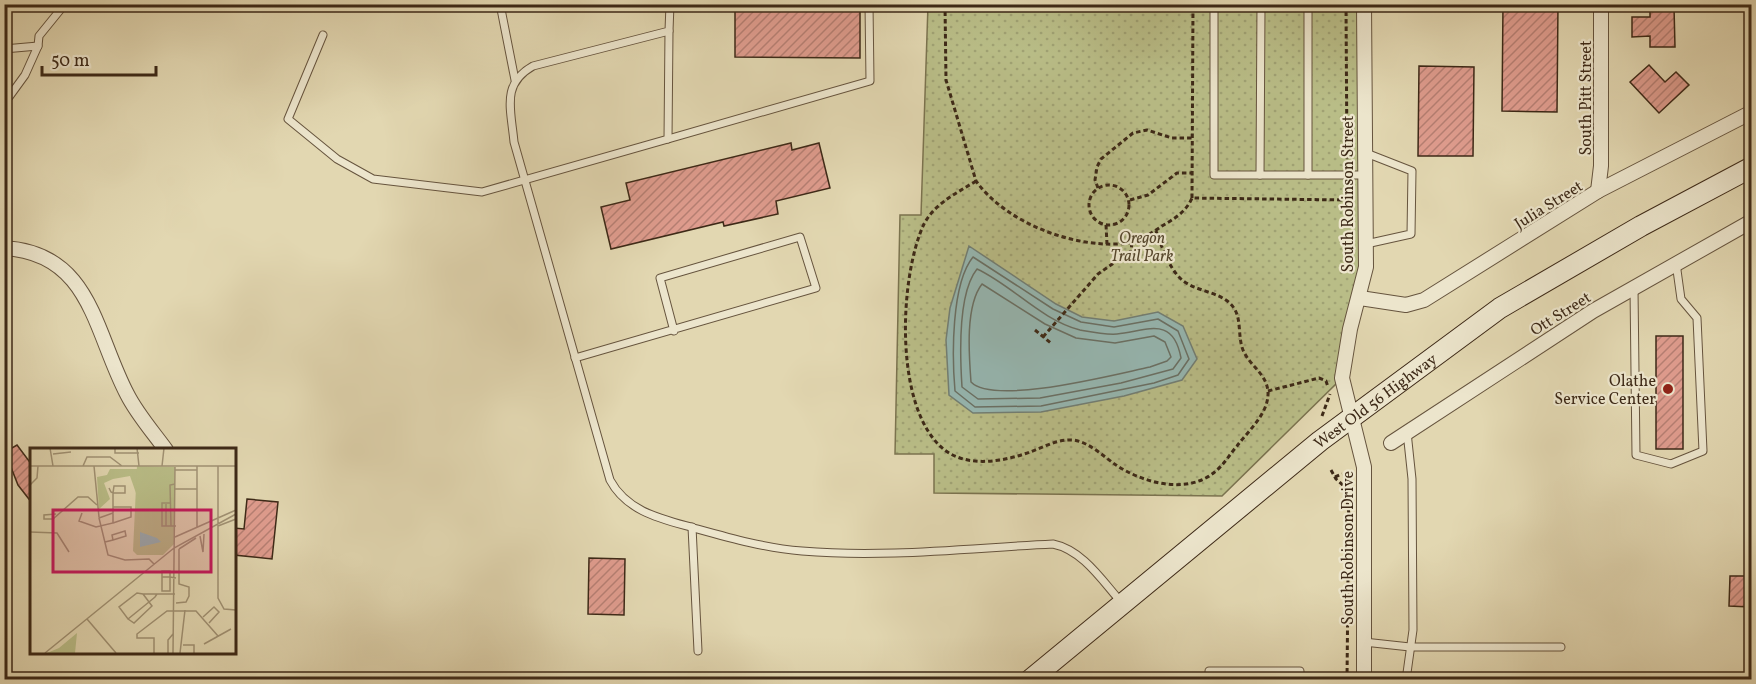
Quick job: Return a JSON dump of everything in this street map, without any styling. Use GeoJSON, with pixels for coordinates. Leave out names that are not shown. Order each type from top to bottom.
{"type":"FeatureCollection","features":[{"type":"Feature","properties":{"kind":"main road","name":"West Old 56 Highway"},"geometry":{"type":"LineString","coordinates":[[1030,680],[1350,417],[1509,302],[1752,167]]}},
{"type":"Feature","properties":{"kind":"street","name":"South Robinson Street"},"geometry":{"type":"LineString","coordinates":[[1350,417],[1342,378],[1343,365],[1366,267],[1364,4]]}},
{"type":"Feature","properties":{"kind":"street","name":"South Pitt Street"},"geometry":{"type":"LineString","coordinates":[[1598,191],[1601,165],[1601,4]]}},
{"type":"Feature","properties":{"kind":"street","name":"Julia Street"},"geometry":{"type":"LineString","coordinates":[[1360,298],[1406,305],[1424,300],[1598,191],[1752,112]]}},
{"type":"Feature","properties":{"kind":"street","name":"Ott Street"},"geometry":{"type":"LineString","coordinates":[[1390,443],[1558,333],[1752,221]]}},
{"type":"Feature","properties":{"kind":"street"},"geometry":{"type":"LineString","coordinates":[[4,248],[28,250],[45,256],[70,273],[88,301],[128,396],[165,448]]}},
{"type":"Feature","properties":{"kind":"street","name":"South Robinson Drive"},"geometry":{"type":"LineString","coordinates":[[1350,417],[1364,467],[1364,680]]}},
{"type":"Feature","properties":{"kind":"lane"},"geometry":{"type":"LineString","coordinates":[[4,97],[9,97],[25,75],[38,46],[39,36],[65,4]]}},
{"type":"Feature","properties":{"kind":"lane"},"geometry":{"type":"LineString","coordinates":[[500,4],[515,80]]}},
{"type":"Feature","properties":{"kind":"lane"},"geometry":{"type":"LineString","coordinates":[[668,139],[670,4]]}},
{"type":"Feature","properties":{"kind":"lane"},"geometry":{"type":"LineString","coordinates":[[323,35],[288,119],[337,159],[373,179],[482,192],[870,81],[869,4]]}},
{"type":"Feature","properties":{"kind":"lane"},"geometry":{"type":"LineString","coordinates":[[1214,4],[1214,175],[1365,175]]}},
{"type":"Feature","properties":{"kind":"lane"},"geometry":{"type":"LineString","coordinates":[[1260,4],[1260,175]]}},
{"type":"Feature","properties":{"kind":"lane"},"geometry":{"type":"LineString","coordinates":[[1308,4],[1308,175]]}},
{"type":"Feature","properties":{"kind":"lane"},"geometry":{"type":"LineString","coordinates":[[669,31],[533,66],[518,74],[511,87],[512,123],[525,181],[610,480],[617,493],[629,504],[648,514],[769,547],[802,551],[862,553],[1053,544],[1073,550],[1122,603]]}},
{"type":"Feature","properties":{"kind":"lane"},"geometry":{"type":"LineString","coordinates":[[4,49],[38,46]]}},
{"type":"Feature","properties":{"kind":"lane"},"geometry":{"type":"LineString","coordinates":[[1365,153],[1412,171],[1411,234],[1366,244]]}},
{"type":"Feature","properties":{"kind":"lane"},"geometry":{"type":"LineString","coordinates":[[575,358],[674,330],[816,288],[800,237],[660,278],[674,330]]}},
{"type":"Feature","properties":{"kind":"lane"},"geometry":{"type":"LineString","coordinates":[[1634,288],[1636,454],[1671,464],[1703,452],[1697,318],[1681,299],[1676,263]]}},
{"type":"Feature","properties":{"kind":"lane"},"geometry":{"type":"LineString","coordinates":[[1406,680],[1413,630],[1411,456],[1407,432]]}},
{"type":"Feature","properties":{"kind":"lane"},"geometry":{"type":"LineString","coordinates":[[692,527],[698,651]]}},
{"type":"Feature","properties":{"kind":"lane"},"geometry":{"type":"LineString","coordinates":[[1364,642],[1410,647],[1561,647]]}},
{"type":"Feature","properties":{"kind":"lane"},"geometry":{"type":"LineString","coordinates":[[1209,680],[1209,671],[1300,671],[1300,680]]}},
{"type":"Feature","properties":{"kind":"path"},"geometry":{"type":"LineString","coordinates":[[945,4],[946,80],[976,181],[984,192],[1031,225],[1059,238],[1107,244],[1132,243],[1156,231],[1188,207],[1192,198],[1193,4]]}},
{"type":"Feature","properties":{"kind":"path"},"geometry":{"type":"LineString","coordinates":[[1192,198],[1347,200],[1346,4]]}},
{"type":"Feature","properties":{"kind":"path"},"geometry":{"type":"LineString","coordinates":[[1098,188],[1095,180],[1101,159],[1133,133],[1147,130],[1172,138],[1192,138]]}},
{"type":"Feature","properties":{"kind":"path"},"geometry":{"type":"LineString","coordinates":[[1130,200],[1148,195],[1177,173],[1192,173]]}},
{"type":"Feature","properties":{"kind":"path"},"geometry":{"type":"LineString","coordinates":[[976,181],[936,206],[925,223],[907,281],[907,363],[925,428],[946,452],[966,459],[984,462],[1010,458],[1058,441],[1075,440],[1096,450],[1139,479],[1180,485],[1216,472],[1265,408],[1268,391],[1261,374],[1244,354],[1236,310],[1224,299],[1180,279],[1156,231]]}},
{"type":"Feature","properties":{"kind":"path"},"geometry":{"type":"LineString","coordinates":[[1115,185],[1127,194],[1130,200],[1130,208],[1119,224],[1106,225],[1097,221],[1090,211],[1091,195],[1098,188],[1115,185]]}},
{"type":"Feature","properties":{"kind":"path"},"geometry":{"type":"LineString","coordinates":[[1106,225],[1107,244]]}},
{"type":"Feature","properties":{"kind":"path"},"geometry":{"type":"LineString","coordinates":[[1043,337],[1098,274],[1131,251],[1132,243]]}},
{"type":"Feature","properties":{"kind":"path"},"geometry":{"type":"LineString","coordinates":[[1035,330],[1052,344]]}},
{"type":"Feature","properties":{"kind":"path"},"geometry":{"type":"LineString","coordinates":[[1268,391],[1319,378],[1326,381],[1330,397],[1322,416]]}},
{"type":"Feature","properties":{"kind":"path"},"geometry":{"type":"LineString","coordinates":[[1331,470],[1345,488],[1349,515]]}},
{"type":"Feature","properties":{"kind":"path"},"geometry":{"type":"LineString","coordinates":[[1335,477],[1342,474]]}},
{"type":"Feature","properties":{"kind":"path"},"geometry":{"type":"LineString","coordinates":[[1347,680],[1348,574]]}},
{"type":"Feature","properties":{"kind":"green space","name":"Oregon Trail Park"},"geometry":{"type":"Polygon","coordinates":[[[928,5],[1364,5],[1366,267],[1342,378],[1222,496],[934,493],[934,454],[895,454],[900,215],[921,215],[928,5]]]}},
{"type":"Feature","properties":{"kind":"water"},"geometry":{"type":"Polygon","coordinates":[[[969,246],[1056,304],[1082,317],[1114,321],[1158,312],[1183,326],[1197,359],[1182,380],[1124,396],[1041,412],[973,413],[949,395],[946,340],[950,308],[969,246]]]}},
{"type":"Feature","properties":{"kind":"building"},"geometry":{"type":"Polygon","coordinates":[[[735,4],[860,4],[860,58],[735,57],[735,4]]]}},
{"type":"Feature","properties":{"kind":"building"},"geometry":{"type":"Polygon","coordinates":[[[1503,4],[1558,4],[1557,112],[1502,111],[1503,4]]]}},
{"type":"Feature","properties":{"kind":"building"},"geometry":{"type":"Polygon","coordinates":[[[1650,7],[1674,7],[1675,47],[1650,47],[1650,36],[1632,37],[1632,17],[1650,17],[1650,7]]]}},
{"type":"Feature","properties":{"kind":"building"},"geometry":{"type":"Polygon","coordinates":[[[1649,65],[1665,82],[1676,72],[1689,85],[1659,113],[1630,82],[1649,65]]]}},
{"type":"Feature","properties":{"kind":"building"},"geometry":{"type":"Polygon","coordinates":[[[1419,66],[1474,67],[1473,156],[1418,156],[1419,66]]]}},
{"type":"Feature","properties":{"kind":"building"},"geometry":{"type":"Polygon","coordinates":[[[791,143],[792,150],[819,143],[830,188],[776,201],[778,214],[724,226],[723,222],[611,249],[601,207],[630,200],[626,183],[791,143]]]}},
{"type":"Feature","properties":{"kind":"building"},"geometry":{"type":"Polygon","coordinates":[[[1656,336],[1683,336],[1683,449],[1656,449],[1656,336]]]}},
{"type":"Feature","properties":{"kind":"building"},"geometry":{"type":"Polygon","coordinates":[[[17,445],[30,462],[30,500],[18,485],[5,452],[17,445]]]}},
{"type":"Feature","properties":{"kind":"building"},"geometry":{"type":"Polygon","coordinates":[[[247,499],[278,502],[272,559],[236,555],[236,528],[244,529],[247,499]]]}},
{"type":"Feature","properties":{"kind":"building"},"geometry":{"type":"Polygon","coordinates":[[[589,558],[625,559],[624,615],[588,614],[589,558]]]}},
{"type":"Feature","properties":{"kind":"building"},"geometry":{"type":"Polygon","coordinates":[[[1730,576],[1750,576],[1750,607],[1729,606],[1730,576]]]}},
{"type":"Feature","properties":{"kind":"place","name":"Olathe Service Center"},"geometry":{"type":"Point","coordinates":[1668,389]}}]}
